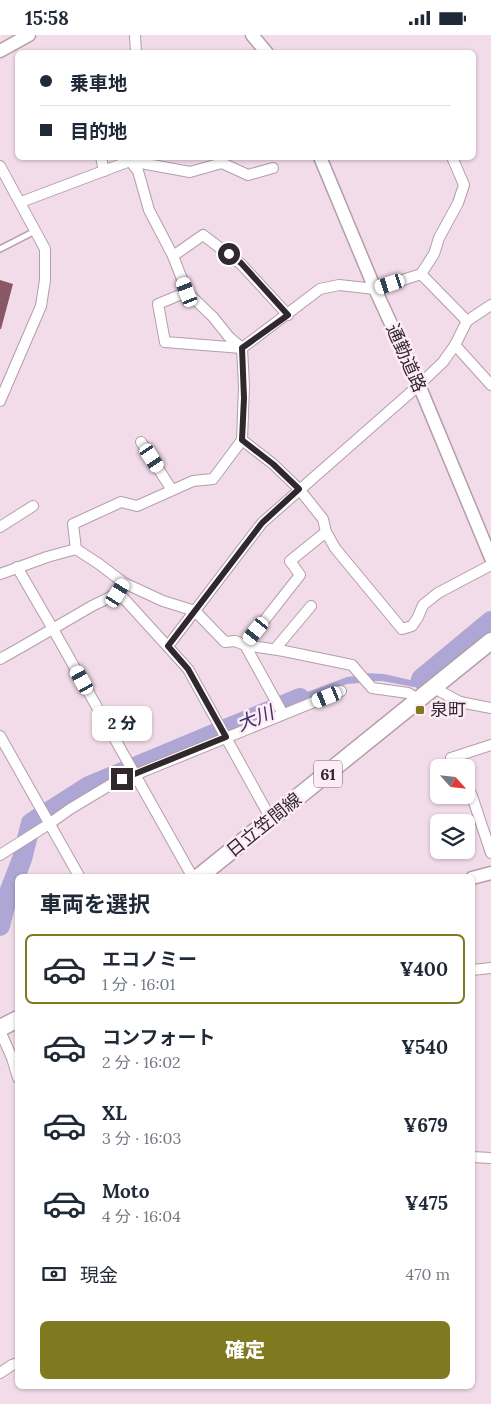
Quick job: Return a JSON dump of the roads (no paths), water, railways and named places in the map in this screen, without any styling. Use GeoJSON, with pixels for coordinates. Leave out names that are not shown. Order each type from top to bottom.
{"type":"FeatureCollection","features":[{"type":"Feature","properties":{"kind":"main road","name":"日立笠間線"},"geometry":{"type":"LineString","coordinates":[[202,874],[434,689],[491,641]]}},
{"type":"Feature","properties":{"kind":"main road"},"geometry":{"type":"LineString","coordinates":[[0,1030],[15,1021]]}},
{"type":"Feature","properties":{"kind":"street"},"geometry":{"type":"LineString","coordinates":[[0,51],[29,35]]}},
{"type":"Feature","properties":{"kind":"street"},"geometry":{"type":"LineString","coordinates":[[134,35],[136,50]]}},
{"type":"Feature","properties":{"kind":"street"},"geometry":{"type":"LineString","coordinates":[[252,35],[264,50]]}},
{"type":"Feature","properties":{"kind":"street"},"geometry":{"type":"LineString","coordinates":[[102,160],[104,171]]}},
{"type":"Feature","properties":{"kind":"street","name":"通勤道路"},"geometry":{"type":"LineString","coordinates":[[321,160],[491,558]]}},
{"type":"Feature","properties":{"kind":"street"},"geometry":{"type":"LineString","coordinates":[[187,292],[158,304],[165,342],[242,348],[320,289],[339,285],[375,289],[421,274],[434,255],[439,238],[458,203],[464,185],[453,160]]}},
{"type":"Feature","properties":{"kind":"street"},"geometry":{"type":"LineString","coordinates":[[76,549],[73,524],[120,502],[137,506],[193,481],[213,479],[242,440],[244,394],[242,348],[229,337],[214,317],[187,292],[173,256],[149,210],[138,171],[130,161]]}},
{"type":"Feature","properties":{"kind":"street"},"geometry":{"type":"LineString","coordinates":[[21,202],[130,161],[190,172],[222,163],[248,175],[273,168]]}},
{"type":"Feature","properties":{"kind":"street"},"geometry":{"type":"LineString","coordinates":[[0,401],[41,306],[45,279],[45,249],[21,202],[1,170]]}},
{"type":"Feature","properties":{"kind":"street"},"geometry":{"type":"LineString","coordinates":[[173,256],[203,235],[241,263],[288,315]]}},
{"type":"Feature","properties":{"kind":"street"},"geometry":{"type":"LineString","coordinates":[[421,274],[467,321]]}},
{"type":"Feature","properties":{"kind":"street"},"geometry":{"type":"LineString","coordinates":[[168,646],[262,523],[443,362],[455,345],[467,321],[491,305]]}},
{"type":"Feature","properties":{"kind":"street"},"geometry":{"type":"LineString","coordinates":[[455,345],[491,385]]}},
{"type":"Feature","properties":{"kind":"street"},"geometry":{"type":"LineString","coordinates":[[242,440],[273,464],[299,489],[323,519],[326,532],[335,548],[402,629],[412,626],[418,617],[422,605],[438,593],[491,565]]}},
{"type":"Feature","properties":{"kind":"street"},"geometry":{"type":"LineString","coordinates":[[141,442],[172,490]]}},
{"type":"Feature","properties":{"kind":"street"},"geometry":{"type":"LineString","coordinates":[[0,527],[33,506]]}},
{"type":"Feature","properties":{"kind":"street"},"geometry":{"type":"LineString","coordinates":[[244,645],[300,575],[290,561],[326,532]]}},
{"type":"Feature","properties":{"kind":"street"},"geometry":{"type":"LineString","coordinates":[[0,574],[76,549],[124,583],[163,601],[195,611],[224,642],[235,641],[244,645],[275,649],[352,665],[372,688],[408,693],[420,700]]}},
{"type":"Feature","properties":{"kind":"street"},"geometry":{"type":"LineString","coordinates":[[17,567],[54,629],[131,770],[191,874]]}},
{"type":"Feature","properties":{"kind":"street"},"geometry":{"type":"LineString","coordinates":[[0,659],[118,593],[124,583]]}},
{"type":"Feature","properties":{"kind":"street"},"geometry":{"type":"LineString","coordinates":[[118,593],[188,669],[271,819]]}},
{"type":"Feature","properties":{"kind":"street"},"geometry":{"type":"LineString","coordinates":[[275,649],[312,606]]}},
{"type":"Feature","properties":{"kind":"street"},"geometry":{"type":"LineString","coordinates":[[244,645],[281,709]]}},
{"type":"Feature","properties":{"kind":"street"},"geometry":{"type":"LineString","coordinates":[[434,689],[460,702],[491,708]]}},
{"type":"Feature","properties":{"kind":"street"},"geometry":{"type":"LineString","coordinates":[[0,855],[33,834],[46,818],[70,809],[131,770],[281,709],[341,691]]}},
{"type":"Feature","properties":{"kind":"street"},"geometry":{"type":"LineString","coordinates":[[0,737],[78,874]]}},
{"type":"Feature","properties":{"kind":"street"},"geometry":{"type":"LineString","coordinates":[[453,759],[452,757],[491,745]]}},
{"type":"Feature","properties":{"kind":"street"},"geometry":{"type":"LineString","coordinates":[[475,804],[491,853]]}},
{"type":"Feature","properties":{"kind":"street"},"geometry":{"type":"LineString","coordinates":[[475,878],[491,873]]}},
{"type":"Feature","properties":{"kind":"street"},"geometry":{"type":"LineString","coordinates":[[475,970],[491,967]]}},
{"type":"Feature","properties":{"kind":"street"},"geometry":{"type":"LineString","coordinates":[[0,1030],[15,1068]]}},
{"type":"Feature","properties":{"kind":"street"},"geometry":{"type":"LineString","coordinates":[[475,1157],[491,1158]]}},
{"type":"Feature","properties":{"kind":"street"},"geometry":{"type":"LineString","coordinates":[[0,1373],[15,1364]]}},
{"type":"Feature","properties":{"kind":"lane"},"geometry":{"type":"LineString","coordinates":[[0,249],[36,231]]}},
{"type":"Feature","properties":{"kind":"waterway","name":"大川"},"geometry":{"type":"LineString","coordinates":[[421,679],[491,621]]}},
{"type":"Feature","properties":{"kind":"waterway","name":"大川"},"geometry":{"type":"LineString","coordinates":[[16,874],[31,823],[89,786],[300,698]]}},
{"type":"Feature","properties":{"kind":"waterway","name":"大川"},"geometry":{"type":"LineString","coordinates":[[0,926],[7,898],[15,877]]}},
{"type":"Feature","properties":{"kind":"place","name":"泉町"},"geometry":{"type":"Point","coordinates":[420,710]}}]}
